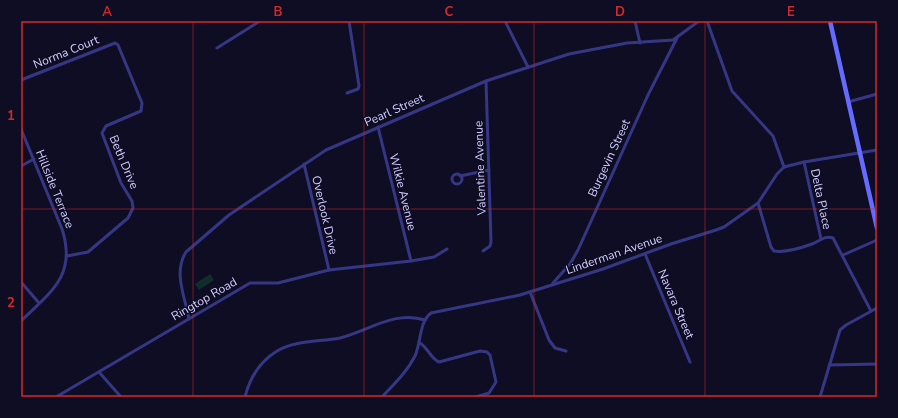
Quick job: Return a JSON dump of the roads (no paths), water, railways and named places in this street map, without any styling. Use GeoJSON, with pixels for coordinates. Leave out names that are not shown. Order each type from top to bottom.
{"type":"FeatureCollection","features":[{"type":"Feature","properties":{"kind":"main road"},"geometry":{"type":"LineString","coordinates":[[830,21],[877,228]]}},
{"type":"Feature","properties":{"kind":"street"},"geometry":{"type":"LineString","coordinates":[[217,48],[260,21]]}},
{"type":"Feature","properties":{"kind":"street"},"geometry":{"type":"LineString","coordinates":[[347,93],[358,89],[359,86],[350,21]]}},
{"type":"Feature","properties":{"kind":"street"},"geometry":{"type":"LineString","coordinates":[[505,21],[528,67]]}},
{"type":"Feature","properties":{"kind":"street"},"geometry":{"type":"LineString","coordinates":[[636,21],[640,43]]}},
{"type":"Feature","properties":{"kind":"street","name":"Pearl Street"},"geometry":{"type":"LineString","coordinates":[[189,319],[179,272],[181,259],[186,252],[229,215],[326,150],[486,81],[569,54],[677,38],[699,21]]}},
{"type":"Feature","properties":{"kind":"street"},"geometry":{"type":"LineString","coordinates":[[707,21],[732,91],[773,136],[784,167],[804,162],[877,150]]}},
{"type":"Feature","properties":{"kind":"street","name":"Burgevin Street"},"geometry":{"type":"LineString","coordinates":[[553,284],[570,264],[578,250],[645,102],[677,38]]}},
{"type":"Feature","properties":{"kind":"street","name":"Norma Court"},"geometry":{"type":"LineString","coordinates":[[21,80],[107,45],[117,44]]}},
{"type":"Feature","properties":{"kind":"street","name":"Beth Drive"},"geometry":{"type":"LineString","coordinates":[[67,256],[83,254],[91,250],[128,218],[133,208],[132,201],[121,183],[102,133],[106,126],[138,114],[142,109],[142,103],[117,44]]}},
{"type":"Feature","properties":{"kind":"street","name":"Valentine Avenue"},"geometry":{"type":"LineString","coordinates":[[483,251],[488,248],[491,242],[486,81]]}},
{"type":"Feature","properties":{"kind":"street"},"geometry":{"type":"LineString","coordinates":[[848,102],[877,94]]}},
{"type":"Feature","properties":{"kind":"street","name":"Wilkie Avenue"},"geometry":{"type":"LineString","coordinates":[[378,127],[411,261]]}},
{"type":"Feature","properties":{"kind":"street","name":"Hillside Terrace"},"geometry":{"type":"LineString","coordinates":[[21,129],[66,240],[67,256]]}},
{"type":"Feature","properties":{"kind":"street"},"geometry":{"type":"LineString","coordinates":[[21,166],[34,159]]}},
{"type":"Feature","properties":{"kind":"street","name":"Delta Place"},"geometry":{"type":"LineString","coordinates":[[804,162],[821,239]]}},
{"type":"Feature","properties":{"kind":"street","name":"Overlook Drive"},"geometry":{"type":"LineString","coordinates":[[304,164],[329,270]]}},
{"type":"Feature","properties":{"kind":"street","name":"Linderman Avenue"},"geometry":{"type":"LineString","coordinates":[[425,320],[431,313],[438,310],[530,292],[603,269],[724,227],[758,203],[777,174],[784,167]]}},
{"type":"Feature","properties":{"kind":"street"},"geometry":{"type":"LineString","coordinates":[[460,176],[489,170]]}},
{"type":"Feature","properties":{"kind":"street"},"geometry":{"type":"LineString","coordinates":[[758,203],[771,247],[774,251],[786,251],[813,244],[821,239],[829,237],[833,238],[843,255],[870,311]]}},
{"type":"Feature","properties":{"kind":"street"},"geometry":{"type":"LineString","coordinates":[[843,255],[877,240]]}},
{"type":"Feature","properties":{"kind":"street","name":"Ringtop Road"},"geometry":{"type":"LineString","coordinates":[[56,397],[250,283],[278,283],[329,270],[411,261],[434,257],[447,249]]}},
{"type":"Feature","properties":{"kind":"street","name":"Navara Street"},"geometry":{"type":"LineString","coordinates":[[645,254],[690,362]]}},
{"type":"Feature","properties":{"kind":"street"},"geometry":{"type":"LineString","coordinates":[[21,321],[60,282],[66,265],[67,256]]}},
{"type":"Feature","properties":{"kind":"street"},"geometry":{"type":"LineString","coordinates":[[21,282],[39,303]]}},
{"type":"Feature","properties":{"kind":"street"},"geometry":{"type":"LineString","coordinates":[[530,292],[549,340],[555,348],[566,351]]}},
{"type":"Feature","properties":{"kind":"street"},"geometry":{"type":"LineString","coordinates":[[820,397],[840,330],[846,325],[877,308]]}},
{"type":"Feature","properties":{"kind":"street"},"geometry":{"type":"LineString","coordinates":[[245,397],[250,378],[260,365],[277,352],[290,345],[341,337],[378,323],[397,318],[412,317],[425,320],[420,343],[408,369],[382,397]]}},
{"type":"Feature","properties":{"kind":"street"},"geometry":{"type":"LineString","coordinates":[[420,343],[426,347],[432,356],[439,362],[480,350],[487,352],[490,355],[496,382],[489,393],[484,396],[476,397]]}},
{"type":"Feature","properties":{"kind":"street"},"geometry":{"type":"LineString","coordinates":[[829,365],[877,364]]}},
{"type":"Feature","properties":{"kind":"street"},"geometry":{"type":"LineString","coordinates":[[99,372],[121,397]]}}]}
